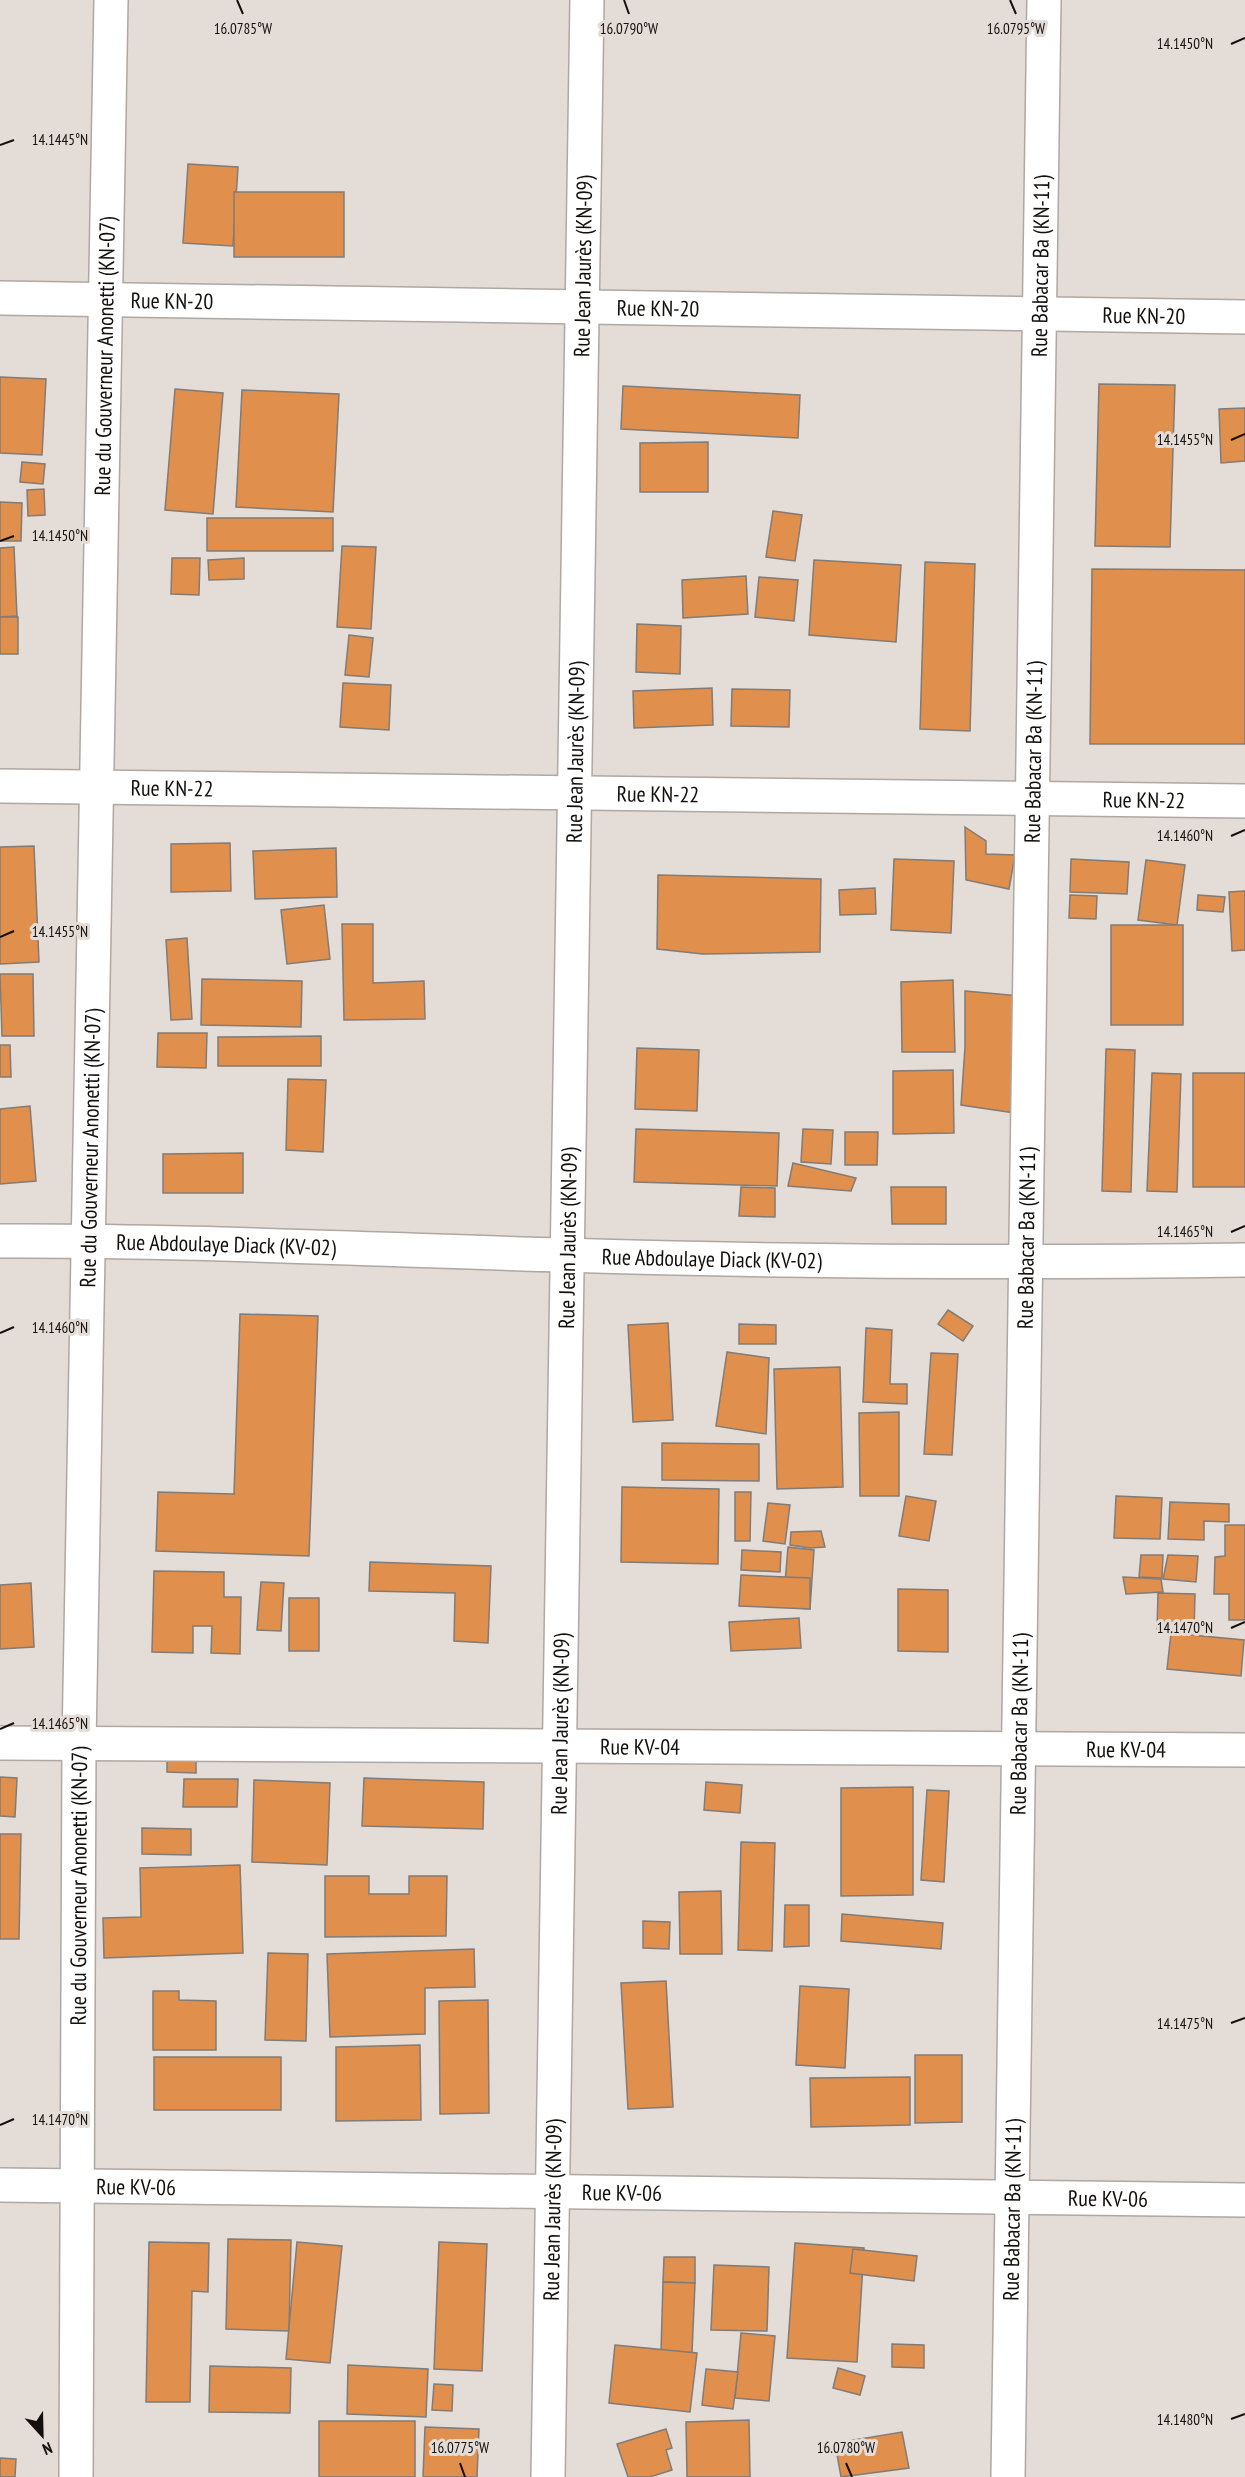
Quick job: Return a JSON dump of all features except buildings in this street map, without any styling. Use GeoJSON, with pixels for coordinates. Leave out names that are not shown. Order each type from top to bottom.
{"type":"FeatureCollection","features":[{"type":"Feature","properties":{"kind":"street","name":"Rue du Gouverneur Anonetti (KN-07)"},"geometry":{"type":"LineString","coordinates":[[76,2477],[79,1744],[111,0]]}},
{"type":"Feature","properties":{"kind":"street","name":"Rue Jean Jaurès (KN-09)"},"geometry":{"type":"LineString","coordinates":[[548,2477],[587,0]]}},
{"type":"Feature","properties":{"kind":"street","name":"Rue Babacar Ba (KN-11)"},"geometry":{"type":"LineString","coordinates":[[1008,2477],[1044,0]]}},
{"type":"Feature","properties":{"kind":"street","name":"Rue KN-20"},"geometry":{"type":"LineString","coordinates":[[0,298],[1245,318]]}},
{"type":"Feature","properties":{"kind":"street","name":"Rue KN-22"},"geometry":{"type":"LineString","coordinates":[[0,786],[1245,801]]}},
{"type":"Feature","properties":{"kind":"street","name":"Rue Abdoulaye Diack (KV-02)"},"geometry":{"type":"LineString","coordinates":[[0,1241],[88,1240],[567,1255],[1025,1263],[1245,1260]]}},
{"type":"Feature","properties":{"kind":"street","name":"Rue KV-04"},"geometry":{"type":"LineString","coordinates":[[0,1743],[1245,1750]]}},
{"type":"Feature","properties":{"kind":"street","name":"Rue KV-06"},"geometry":{"type":"LineString","coordinates":[[0,2185],[1245,2199]]}}]}
